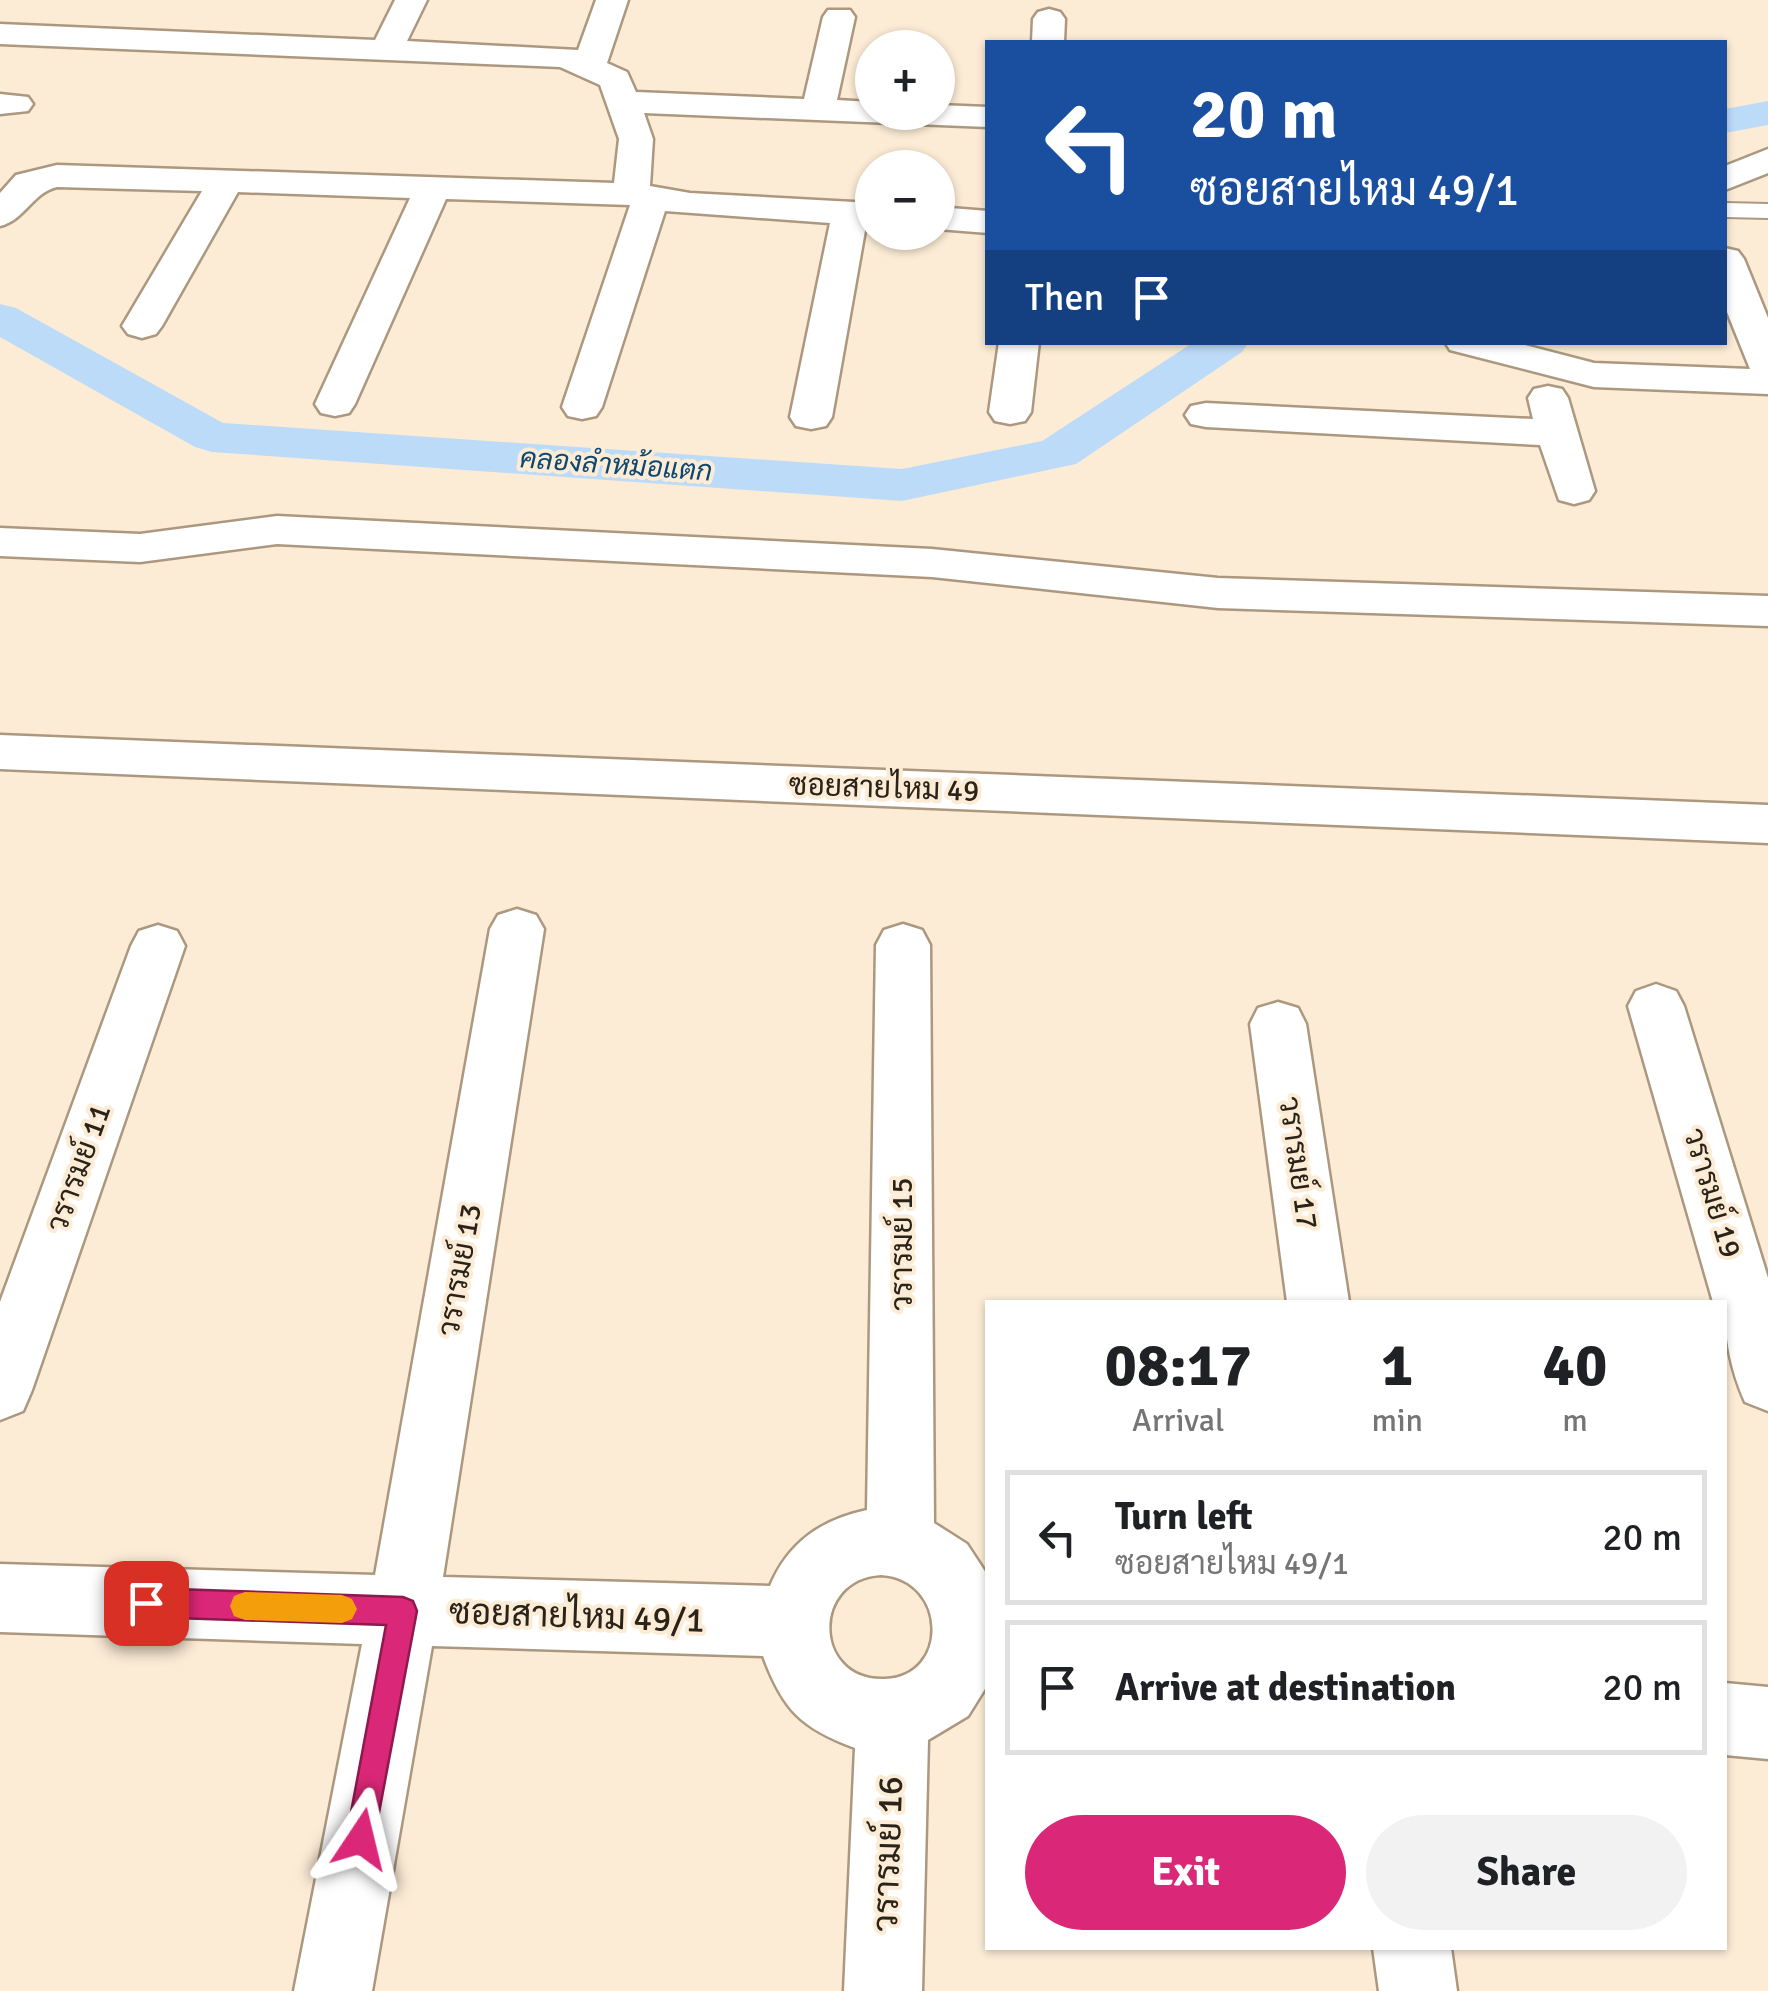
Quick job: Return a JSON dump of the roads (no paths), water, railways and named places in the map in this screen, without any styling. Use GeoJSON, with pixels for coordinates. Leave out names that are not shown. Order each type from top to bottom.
{"type":"FeatureCollection","features":[{"type":"Feature","properties":{"kind":"street"},"geometry":{"type":"LineString","coordinates":[[386,50],[411,0]]}},
{"type":"Feature","properties":{"kind":"street"},"geometry":{"type":"LineString","coordinates":[[589,68],[612,0]]}},
{"type":"Feature","properties":{"kind":"street"},"geometry":{"type":"LineString","coordinates":[[818,110],[839,17]]}},
{"type":"Feature","properties":{"kind":"street"},"geometry":{"type":"LineString","coordinates":[[0,34],[183,27],[386,50],[566,57],[614,78],[636,139],[641,197],[582,407]]}},
{"type":"Feature","properties":{"kind":"street"},"geometry":{"type":"LineString","coordinates":[[622,102],[855,111]]}},
{"type":"Feature","properties":{"kind":"street"},"geometry":{"type":"LineString","coordinates":[[955,116],[985,117]]}},
{"type":"Feature","properties":{"kind":"street"},"geometry":{"type":"LineString","coordinates":[[1727,177],[1768,160]]}},
{"type":"Feature","properties":{"kind":"street"},"geometry":{"type":"LineString","coordinates":[[0,216],[28,183],[57,176],[641,197],[855,212]]}},
{"type":"Feature","properties":{"kind":"street"},"geometry":{"type":"LineString","coordinates":[[142,326],[225,183]]}},
{"type":"Feature","properties":{"kind":"street"},"geometry":{"type":"LineString","coordinates":[[335,404],[432,189]]}},
{"type":"Feature","properties":{"kind":"street"},"geometry":{"type":"LineString","coordinates":[[955,219],[985,222]]}},
{"type":"Feature","properties":{"kind":"street"},"geometry":{"type":"LineString","coordinates":[[812,417],[855,242]]}},
{"type":"Feature","properties":{"kind":"street"},"geometry":{"type":"LineString","coordinates":[[1727,264],[1768,366]]}},
{"type":"Feature","properties":{"kind":"street"},"geometry":{"type":"LineString","coordinates":[[1010,412],[1018,345]]}},
{"type":"Feature","properties":{"kind":"street"},"geometry":{"type":"LineString","coordinates":[[1485,345],[1535,352],[1594,375],[1768,382]]}},
{"type":"Feature","properties":{"kind":"street"},"geometry":{"type":"LineString","coordinates":[[1535,352],[1574,491]]}},
{"type":"Feature","properties":{"kind":"street"},"geometry":{"type":"LineString","coordinates":[[1206,415],[1558,433]]}},
{"type":"Feature","properties":{"kind":"street"},"geometry":{"type":"LineString","coordinates":[[0,542],[140,548],[277,530],[932,563],[1218,593],[1768,611]]}},
{"type":"Feature","properties":{"kind":"street","name":"ซอยสายไหม 49"},"geometry":{"type":"LineString","coordinates":[[0,752],[1768,824]]}},
{"type":"Feature","properties":{"kind":"street","name":"วรารมย์ 13"},"geometry":{"type":"LineString","coordinates":[[334,1991],[403,1611],[517,930]]}},
{"type":"Feature","properties":{"kind":"street","name":"วรารมย์ 15"},"geometry":{"type":"LineString","coordinates":[[900,1544],[903,945]]}},
{"type":"Feature","properties":{"kind":"street","name":"วรารมย์ 11"},"geometry":{"type":"LineString","coordinates":[[0,1390],[158,946]]}},
{"type":"Feature","properties":{"kind":"street","name":"วรารมย์ 19"},"geometry":{"type":"LineString","coordinates":[[1656,1006],[1768,1381]]}},
{"type":"Feature","properties":{"kind":"street","name":"วรารมย์ 17"},"geometry":{"type":"LineString","coordinates":[[1278,1024],[1318,1300]]}},
{"type":"Feature","properties":{"kind":"street"},"geometry":{"type":"LineString","coordinates":[[871,1542],[900,1544],[927,1554],[950,1574],[978,1631],[946,1688],[922,1707],[892,1717],[862,1715],[833,1702],[810,1681],[798,1652],[794,1622],[802,1593],[819,1568],[842,1550],[871,1542]]}},
{"type":"Feature","properties":{"kind":"street","name":"ซอยสายไหม 49/1"},"geometry":{"type":"LineString","coordinates":[[0,1598],[794,1622]]}},
{"type":"Feature","properties":{"kind":"street","name":"วรารมย์ 16"},"geometry":{"type":"LineString","coordinates":[[884,1991],[892,1717]]}},
{"type":"Feature","properties":{"kind":"street"},"geometry":{"type":"LineString","coordinates":[[1727,1719],[1768,1722]]}},
{"type":"Feature","properties":{"kind":"street"},"geometry":{"type":"LineString","coordinates":[[1412,1950],[1418,1991]]}},
{"type":"Feature","properties":{"kind":"lane"},"geometry":{"type":"LineString","coordinates":[[1727,210],[1768,211]]}},
{"type":"Feature","properties":{"kind":"waterway","name":"คลองลำหม้อแตก"},"geometry":{"type":"LineString","coordinates":[[1727,121],[1768,113]]}},
{"type":"Feature","properties":{"kind":"waterway","name":"คลองลำหม้อแตก"},"geometry":{"type":"LineString","coordinates":[[0,318],[212,437],[902,485],[1058,453],[1221,345]]}}]}
